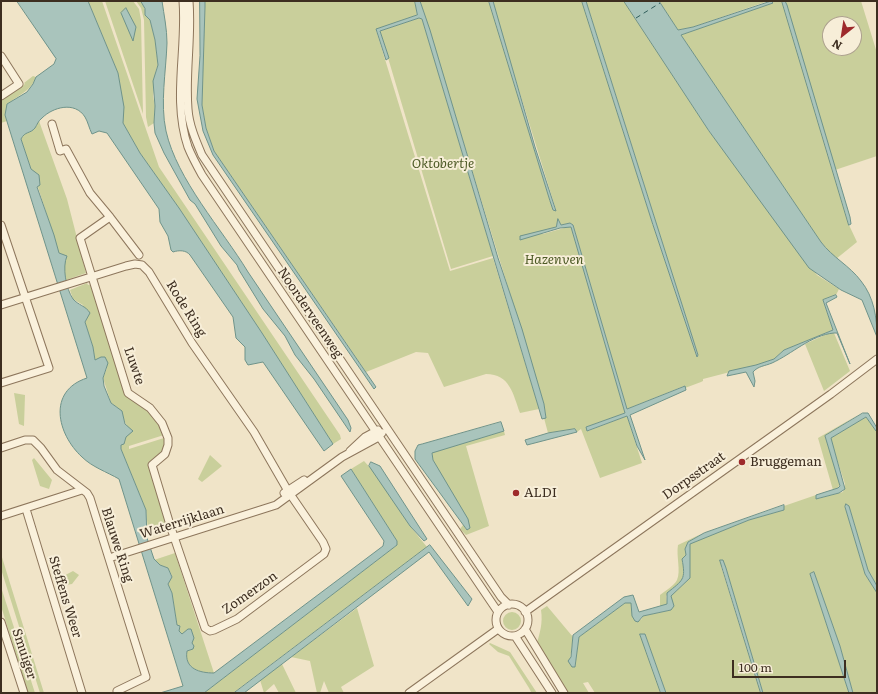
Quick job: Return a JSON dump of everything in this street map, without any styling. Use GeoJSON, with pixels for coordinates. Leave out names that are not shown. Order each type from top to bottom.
{"type":"FeatureCollection","features":[{"type":"Feature","properties":{"kind":"street","name":"Noorderveenweg"},"geometry":{"type":"LineString","coordinates":[[184,1],[185,20],[181,110],[186,138],[193,158],[207,181],[498,612]]}},
{"type":"Feature","properties":{"kind":"street","name":"Noorderveenweg"},"geometry":{"type":"LineString","coordinates":[[189,1],[190,32],[188,110],[194,138],[202,156],[501,597],[510,605]]}},
{"type":"Feature","properties":{"kind":"street"},"geometry":{"type":"LineString","coordinates":[[1,56],[19,84],[1,96]]}},
{"type":"Feature","properties":{"kind":"street"},"geometry":{"type":"LineString","coordinates":[[52,124],[60,151],[66,149],[90,193],[110,216],[139,255]]}},
{"type":"Feature","properties":{"kind":"street"},"geometry":{"type":"LineString","coordinates":[[93,277],[80,238],[110,216]]}},
{"type":"Feature","properties":{"kind":"street"},"geometry":{"type":"LineString","coordinates":[[1,225],[49,368],[1,383]]}},
{"type":"Feature","properties":{"kind":"street","name":"Rode Ring"},"geometry":{"type":"LineString","coordinates":[[1,305],[126,266],[135,264],[142,265],[149,272],[192,343],[254,432],[289,493]]}},
{"type":"Feature","properties":{"kind":"street","name":"Luwte"},"geometry":{"type":"LineString","coordinates":[[93,277],[128,393],[150,408],[162,423],[168,438],[168,445],[165,454],[152,465],[174,537]]}},
{"type":"Feature","properties":{"kind":"street","name":"Dorpsstraat"},"geometry":{"type":"LineString","coordinates":[[525,612],[832,394],[877,359]]}},
{"type":"Feature","properties":{"kind":"street","name":"Waterrijklaan"},"geometry":{"type":"LineString","coordinates":[[345,455],[364,437],[375,430],[386,428]]}},
{"type":"Feature","properties":{"kind":"street","name":"Waterrijklaan"},"geometry":{"type":"LineString","coordinates":[[109,558],[263,510],[345,455],[379,437],[386,428]]}},
{"type":"Feature","properties":{"kind":"street","name":"Blauwe Ring"},"geometry":{"type":"LineString","coordinates":[[1,448],[25,440],[33,440],[41,448],[57,470],[90,498],[146,677],[116,692]]}},
{"type":"Feature","properties":{"kind":"street"},"geometry":{"type":"LineString","coordinates":[[1,516],[82,490]]}},
{"type":"Feature","properties":{"kind":"street","name":"Zomerzon"},"geometry":{"type":"LineString","coordinates":[[174,537],[202,622],[205,628],[210,631],[214,630],[237,620],[324,554],[326,549],[323,542],[289,493]]}},
{"type":"Feature","properties":{"kind":"street","name":"Steffens Weer"},"geometry":{"type":"LineString","coordinates":[[26,509],[82,693]]}},
{"type":"Feature","properties":{"kind":"street"},"geometry":{"type":"LineString","coordinates":[[510,605],[521,608],[525,612],[527,624],[525,629],[515,636],[508,636],[498,629],[496,624],[498,612],[510,605]]}},
{"type":"Feature","properties":{"kind":"street","name":"Smuiger"},"geometry":{"type":"LineString","coordinates":[[1,622],[24,693]]}},
{"type":"Feature","properties":{"kind":"street"},"geometry":{"type":"LineString","coordinates":[[409,693],[498,629]]}},
{"type":"Feature","properties":{"kind":"street"},"geometry":{"type":"LineString","coordinates":[[525,629],[564,693]]}},
{"type":"Feature","properties":{"kind":"street"},"geometry":{"type":"LineString","coordinates":[[515,636],[552,693]]}},
{"type":"Feature","properties":{"kind":"green space"},"geometry":{"type":"Polygon","coordinates":[[[88,1],[102,1],[159,167],[340,435],[341,439],[333,444],[262,333],[179,208],[140,153],[123,123],[118,73],[88,1]]]}},
{"type":"Feature","properties":{"kind":"green space"},"geometry":{"type":"Polygon","coordinates":[[[105,1],[133,1],[139,9],[141,20],[143,114],[105,1]]]}},
{"type":"Feature","properties":{"kind":"green space"},"geometry":{"type":"Polygon","coordinates":[[[136,1],[141,1],[145,9],[145,15],[150,20],[155,40],[158,65],[153,96],[155,106],[154,123],[148,127],[146,117],[144,20],[141,8],[136,1]]]}},
{"type":"Feature","properties":{"kind":"green space"},"geometry":{"type":"Polygon","coordinates":[[[205,1],[415,1],[417,15],[376,30],[450,271],[493,258],[539,409],[520,413],[509,386],[500,377],[494,375],[486,374],[444,387],[428,353],[416,352],[366,372],[214,151],[206,128],[202,105],[205,1]]]}},
{"type":"Feature","properties":{"kind":"green space","name":"Hazenven"},"geometry":{"type":"Polygon","coordinates":[[[420,1],[489,1],[550,201],[553,210],[556,210],[492,3],[493,1],[582,1],[653,225],[697,357],[698,355],[586,1],[624,1],[709,131],[817,275],[839,289],[836,295],[823,300],[833,330],[784,350],[774,359],[761,364],[703,379],[701,382],[685,388],[684,386],[627,409],[573,225],[570,223],[561,225],[558,220],[556,227],[539,232],[543,234],[571,226],[625,413],[586,427],[588,431],[627,416],[642,463],[600,478],[581,429],[577,432],[575,429],[548,433],[544,418],[546,417],[544,404],[420,1]]]}},
{"type":"Feature","properties":{"kind":"green space"},"geometry":{"type":"Polygon","coordinates":[[[659,1],[768,1],[693,27],[678,30],[659,1]]]}},
{"type":"Feature","properties":{"kind":"green space"},"geometry":{"type":"Polygon","coordinates":[[[771,1],[782,1],[849,225],[857,242],[836,259],[821,242],[681,35],[772,3],[771,1]]]}},
{"type":"Feature","properties":{"kind":"green space"},"geometry":{"type":"Polygon","coordinates":[[[785,1],[861,1],[877,53],[877,156],[835,170],[785,1]]]}},
{"type":"Feature","properties":{"kind":"green space","name":"Oktobertje"},"geometry":{"type":"Polygon","coordinates":[[[419,18],[422,19],[493,256],[451,269],[380,31],[419,18]]]}},
{"type":"Feature","properties":{"kind":"green space"},"geometry":{"type":"Polygon","coordinates":[[[33,76],[36,77],[32,85],[11,102],[7,107],[7,121],[1,123],[1,100],[25,84],[24,83],[33,76]]]}},
{"type":"Feature","properties":{"kind":"green space"},"geometry":{"type":"Polygon","coordinates":[[[39,121],[67,199],[86,273],[66,280],[62,256],[59,253],[21,139],[26,132],[34,129],[39,121]]]}},
{"type":"Feature","properties":{"kind":"green space"},"geometry":{"type":"Polygon","coordinates":[[[87,283],[88,285],[93,284],[126,395],[149,412],[158,422],[164,435],[129,446],[129,449],[164,438],[164,450],[148,463],[166,524],[148,530],[146,510],[121,449],[121,445],[124,444],[128,428],[118,408],[111,403],[103,378],[107,368],[95,361],[93,347],[85,322],[87,317],[83,305],[73,299],[70,290],[87,283]]]}},
{"type":"Feature","properties":{"kind":"green space"},"geometry":{"type":"Polygon","coordinates":[[[829,333],[834,333],[850,371],[824,391],[805,344],[829,333]]]}},
{"type":"Feature","properties":{"kind":"green space"},"geometry":{"type":"Polygon","coordinates":[[[14,393],[25,395],[24,426],[19,424],[14,393]]]}},
{"type":"Feature","properties":{"kind":"green space"},"geometry":{"type":"Polygon","coordinates":[[[858,415],[825,436],[840,483],[838,488],[833,490],[818,438],[858,415]]]}},
{"type":"Feature","properties":{"kind":"green space"},"geometry":{"type":"Polygon","coordinates":[[[866,417],[876,431],[877,430],[877,586],[868,570],[849,506],[845,507],[865,574],[877,593],[877,693],[853,693],[840,646],[814,572],[810,574],[849,693],[763,693],[726,568],[721,566],[761,693],[666,693],[645,634],[646,651],[661,693],[595,693],[588,682],[583,683],[589,693],[568,693],[536,646],[540,632],[542,615],[541,610],[547,606],[573,637],[570,660],[575,667],[579,637],[625,603],[631,603],[633,616],[641,620],[643,616],[671,610],[671,596],[690,578],[689,544],[749,520],[784,510],[784,506],[816,495],[817,499],[843,492],[845,484],[830,438],[866,417]]]}},
{"type":"Feature","properties":{"kind":"green space"},"geometry":{"type":"Polygon","coordinates":[[[504,431],[505,435],[466,446],[489,526],[466,535],[460,529],[463,525],[467,530],[433,460],[432,452],[504,431]]]}},
{"type":"Feature","properties":{"kind":"green space"},"geometry":{"type":"Polygon","coordinates":[[[210,455],[222,466],[202,482],[198,479],[210,455]]]}},
{"type":"Feature","properties":{"kind":"green space"},"geometry":{"type":"Polygon","coordinates":[[[34,458],[52,480],[49,489],[40,486],[32,460],[34,458]]]}},
{"type":"Feature","properties":{"kind":"green space"},"geometry":{"type":"Polygon","coordinates":[[[364,461],[376,474],[410,526],[427,547],[233,693],[204,693],[397,545],[397,541],[351,469],[364,461]]]}},
{"type":"Feature","properties":{"kind":"green space"},"geometry":{"type":"Polygon","coordinates":[[[701,534],[688,542],[685,549],[686,555],[682,559],[682,580],[666,596],[667,604],[660,607],[660,595],[677,580],[679,568],[678,545],[701,534]]]}},
{"type":"Feature","properties":{"kind":"green space"},"geometry":{"type":"Polygon","coordinates":[[[175,553],[214,673],[194,669],[188,662],[187,651],[193,649],[185,633],[182,634],[179,631],[180,626],[177,625],[172,593],[168,584],[172,576],[168,568],[160,565],[154,560],[175,553]]]}},
{"type":"Feature","properties":{"kind":"green space"},"geometry":{"type":"Polygon","coordinates":[[[1,554],[44,693],[40,693],[1,569],[1,554]]]}},
{"type":"Feature","properties":{"kind":"green space"},"geometry":{"type":"Polygon","coordinates":[[[73,571],[79,575],[72,584],[66,585],[58,579],[73,571]]]}},
{"type":"Feature","properties":{"kind":"green space"},"geometry":{"type":"Polygon","coordinates":[[[1,587],[35,693],[28,693],[1,606],[1,587]]]}},
{"type":"Feature","properties":{"kind":"green space"},"geometry":{"type":"Polygon","coordinates":[[[357,608],[374,666],[341,687],[344,693],[329,693],[324,681],[320,693],[317,693],[310,661],[291,657],[357,608]]]}},
{"type":"Feature","properties":{"kind":"green space"},"geometry":{"type":"Polygon","coordinates":[[[512,612],[518,615],[521,621],[518,627],[512,630],[506,627],[503,621],[506,615],[512,612]]]}},
{"type":"Feature","properties":{"kind":"green space"},"geometry":{"type":"Polygon","coordinates":[[[490,643],[510,652],[537,693],[529,693],[531,692],[529,688],[509,656],[498,652],[489,644],[490,643]]]}},
{"type":"Feature","properties":{"kind":"green space"},"geometry":{"type":"Polygon","coordinates":[[[282,664],[296,693],[279,693],[274,684],[264,693],[260,680],[282,664]]]}},
{"type":"Feature","properties":{"kind":"water"},"geometry":{"type":"Polygon","coordinates":[[[17,1],[88,1],[118,73],[124,107],[123,123],[140,153],[179,208],[262,333],[333,444],[324,451],[263,362],[248,365],[245,360],[245,347],[236,338],[233,317],[190,255],[184,251],[173,252],[171,250],[168,236],[160,222],[159,209],[107,133],[99,131],[92,134],[85,117],[81,112],[70,107],[64,107],[47,114],[40,120],[33,130],[24,135],[21,139],[31,169],[39,175],[40,185],[37,187],[59,253],[67,256],[65,272],[68,290],[73,299],[90,313],[85,322],[93,347],[95,360],[105,357],[108,363],[103,378],[104,386],[111,403],[122,411],[125,424],[133,431],[126,437],[124,444],[121,445],[121,449],[146,510],[147,538],[154,559],[160,565],[168,568],[172,577],[168,584],[172,593],[177,625],[180,626],[179,631],[182,634],[188,629],[191,629],[194,638],[192,643],[194,646],[193,649],[187,651],[188,662],[194,669],[214,673],[383,546],[384,541],[341,476],[351,469],[397,541],[397,545],[204,693],[160,693],[183,686],[119,479],[86,461],[73,448],[62,425],[60,414],[61,403],[66,393],[74,384],[87,378],[5,115],[7,104],[27,92],[36,77],[54,64],[56,59],[17,1]]]}},
{"type":"Feature","properties":{"kind":"water"},"geometry":{"type":"Polygon","coordinates":[[[141,1],[162,1],[167,43],[163,98],[164,120],[172,149],[180,168],[201,204],[348,420],[351,428],[350,432],[314,379],[295,355],[285,336],[263,309],[237,265],[221,246],[195,204],[190,200],[164,153],[155,133],[154,123],[155,106],[153,81],[158,65],[155,40],[150,20],[145,15],[145,9],[141,1]]]}},
{"type":"Feature","properties":{"kind":"water"},"geometry":{"type":"Polygon","coordinates":[[[200,1],[205,1],[202,105],[206,128],[214,151],[376,387],[374,389],[213,155],[203,131],[197,99],[200,56],[200,1]]]}},
{"type":"Feature","properties":{"kind":"water"},"geometry":{"type":"Polygon","coordinates":[[[415,1],[420,1],[430,30],[498,258],[522,329],[544,404],[546,418],[542,419],[422,19],[419,18],[380,31],[389,58],[386,60],[376,29],[417,15],[415,1]]]}},
{"type":"Feature","properties":{"kind":"water"},"geometry":{"type":"Polygon","coordinates":[[[489,1],[493,1],[535,147],[556,211],[553,210],[550,201],[489,1]]]}},
{"type":"Feature","properties":{"kind":"water"},"geometry":{"type":"Polygon","coordinates":[[[582,1],[586,1],[698,355],[697,357],[653,225],[582,1]]]}},
{"type":"Feature","properties":{"kind":"water"},"geometry":{"type":"Polygon","coordinates":[[[624,1],[659,1],[678,30],[693,27],[771,1],[773,3],[681,35],[821,242],[857,276],[865,287],[874,308],[877,337],[862,300],[841,290],[809,268],[709,131],[624,1]]]}},
{"type":"Feature","properties":{"kind":"water"},"geometry":{"type":"Polygon","coordinates":[[[782,1],[785,1],[787,5],[850,217],[851,224],[849,225],[782,1]]]}},
{"type":"Feature","properties":{"kind":"water"},"geometry":{"type":"Polygon","coordinates":[[[126,8],[136,27],[133,41],[121,13],[126,8]]]}},
{"type":"Feature","properties":{"kind":"water"},"geometry":{"type":"Polygon","coordinates":[[[558,219],[561,225],[570,223],[573,225],[627,409],[685,386],[686,390],[630,415],[645,460],[637,446],[627,416],[587,431],[586,427],[625,413],[571,227],[560,228],[520,240],[520,236],[556,227],[558,219]]]}},
{"type":"Feature","properties":{"kind":"water"},"geometry":{"type":"Polygon","coordinates":[[[836,295],[837,297],[826,303],[850,364],[837,333],[834,333],[817,337],[772,363],[757,368],[753,372],[755,381],[754,387],[746,372],[727,376],[729,371],[774,359],[784,350],[833,330],[823,300],[836,295]]]}},
{"type":"Feature","properties":{"kind":"water"},"geometry":{"type":"Polygon","coordinates":[[[863,413],[868,413],[877,428],[876,431],[866,417],[831,438],[845,489],[839,493],[816,499],[816,495],[840,486],[825,436],[863,413]]]}},
{"type":"Feature","properties":{"kind":"water"},"geometry":{"type":"Polygon","coordinates":[[[501,422],[504,431],[432,453],[433,460],[468,519],[470,528],[467,530],[415,459],[415,451],[418,445],[501,422]]]}},
{"type":"Feature","properties":{"kind":"water"},"geometry":{"type":"Polygon","coordinates":[[[575,429],[577,432],[527,445],[525,440],[548,433],[575,429]]]}},
{"type":"Feature","properties":{"kind":"water"},"geometry":{"type":"Polygon","coordinates":[[[371,462],[380,466],[427,539],[424,541],[410,526],[369,466],[371,462]]]}},
{"type":"Feature","properties":{"kind":"water"},"geometry":{"type":"Polygon","coordinates":[[[846,504],[849,506],[868,570],[877,586],[877,593],[865,574],[845,507],[846,504]]]}},
{"type":"Feature","properties":{"kind":"water"},"geometry":{"type":"Polygon","coordinates":[[[784,505],[784,510],[749,520],[690,544],[690,578],[671,596],[674,606],[671,610],[643,616],[638,622],[635,621],[632,616],[631,603],[625,603],[579,637],[575,667],[572,667],[568,661],[571,657],[573,635],[624,597],[633,595],[639,612],[667,604],[667,593],[682,579],[684,571],[682,559],[686,555],[685,549],[688,542],[704,533],[784,505]]]}},
{"type":"Feature","properties":{"kind":"water"},"geometry":{"type":"Polygon","coordinates":[[[430,545],[472,599],[468,606],[429,552],[244,693],[234,693],[430,545]]]}},
{"type":"Feature","properties":{"kind":"water"},"geometry":{"type":"Polygon","coordinates":[[[720,560],[723,560],[726,568],[763,693],[761,693],[720,560]]]}},
{"type":"Feature","properties":{"kind":"water"},"geometry":{"type":"Polygon","coordinates":[[[814,572],[840,646],[853,693],[849,693],[810,574],[814,572]]]}},
{"type":"Feature","properties":{"kind":"water"},"geometry":{"type":"Polygon","coordinates":[[[640,634],[645,634],[666,693],[661,693],[640,634]]]}},
{"type":"Feature","properties":{"kind":"ferry route"},"geometry":{"type":"LineString","coordinates":[[636,18],[660,3]]}},
{"type":"Feature","properties":{"kind":"place","name":"Bruggeman"},"geometry":{"type":"Point","coordinates":[742,462]}},
{"type":"Feature","properties":{"kind":"place","name":"ALDI"},"geometry":{"type":"Point","coordinates":[516,493]}}]}
